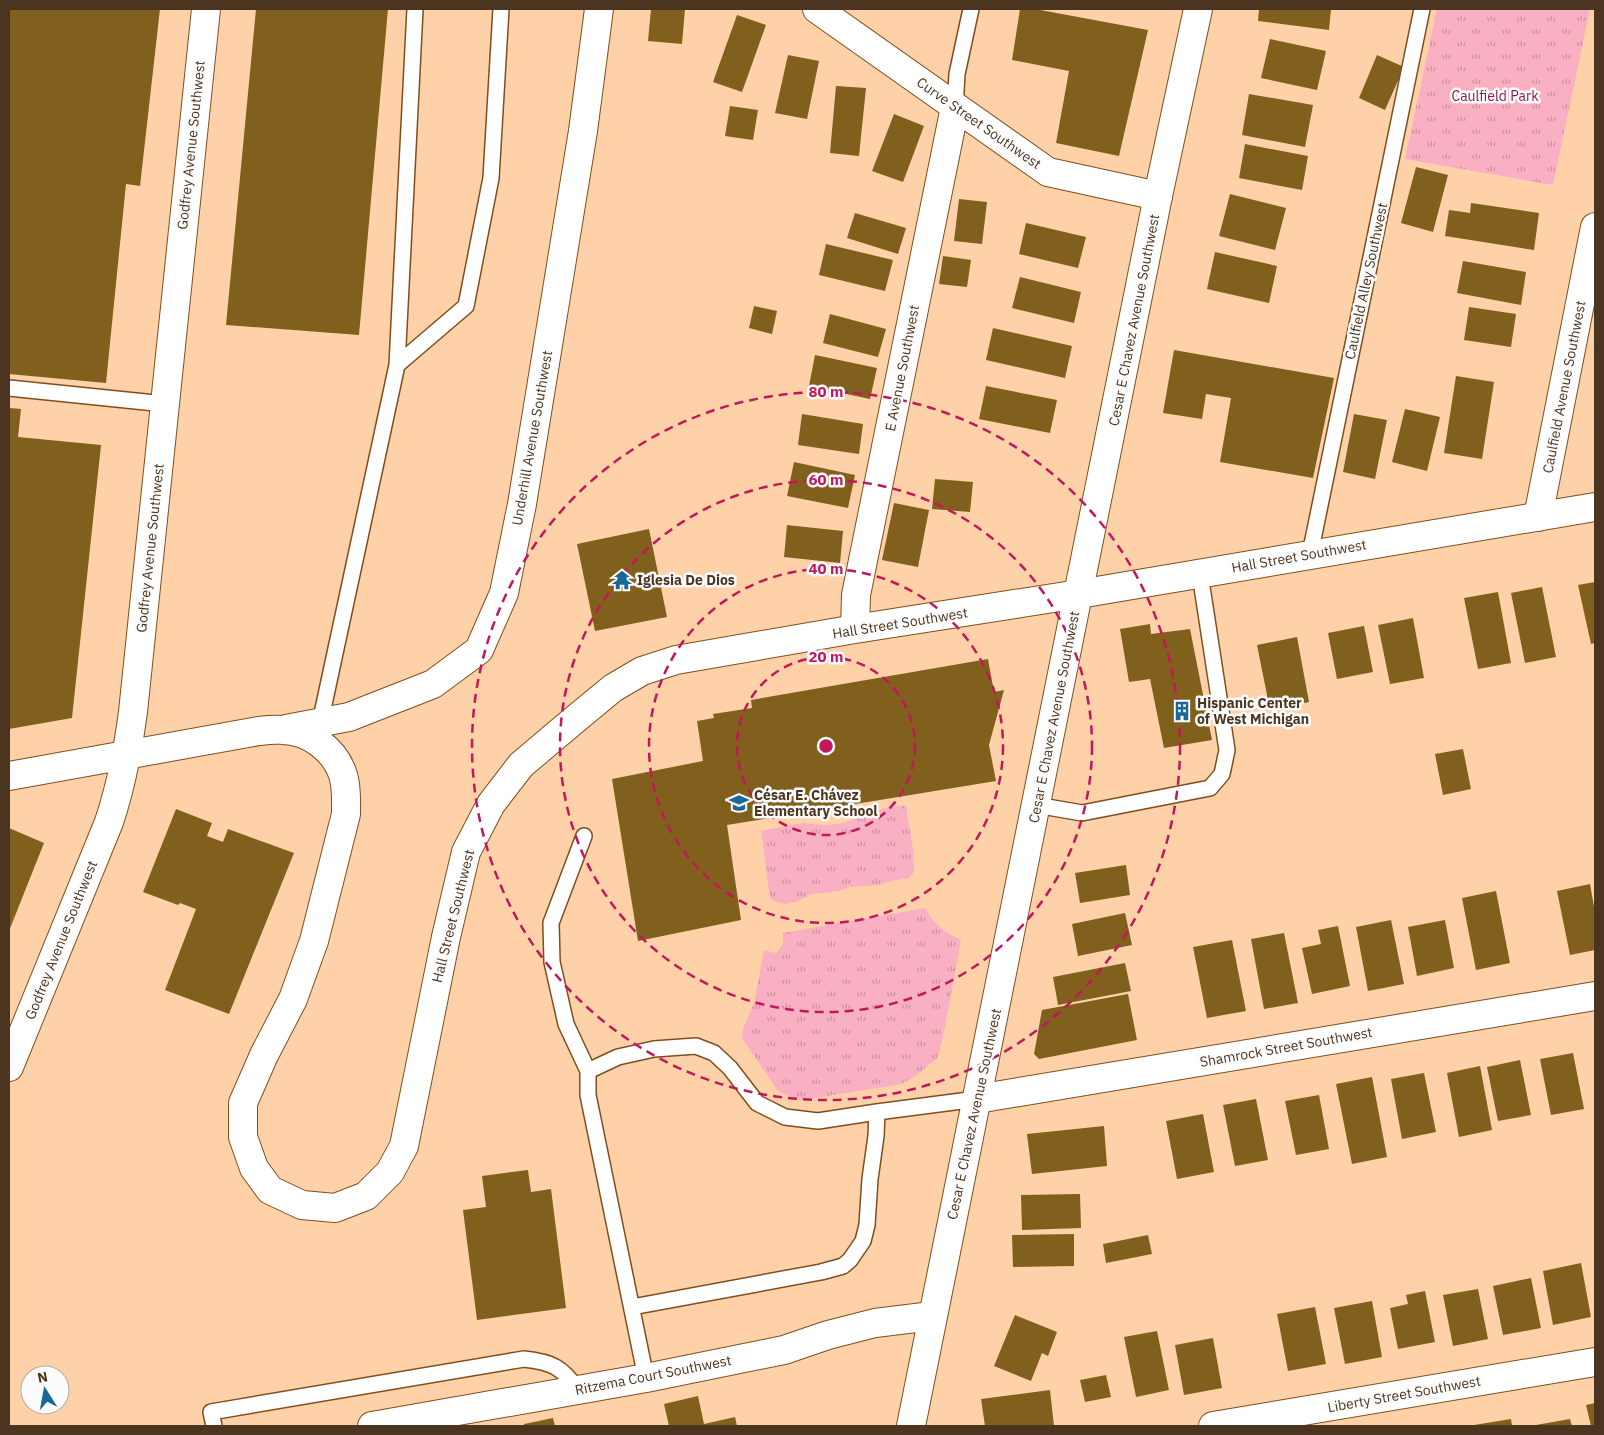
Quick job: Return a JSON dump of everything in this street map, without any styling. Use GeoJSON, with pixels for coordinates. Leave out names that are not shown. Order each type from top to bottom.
{"type":"FeatureCollection","features":[{"type":"Feature","properties":{"kind":"street","name":"Godfrey Avenue Southwest"},"geometry":{"type":"LineString","coordinates":[[9,1067],[109,822],[117,799],[128,754],[134,712],[164,404],[206,9]]}},
{"type":"Feature","properties":{"kind":"street","name":"Underhill Avenue Southwest"},"geometry":{"type":"LineString","coordinates":[[284,730],[349,717],[433,684],[479,650],[504,593],[522,504],[583,131],[598,9]]}},
{"type":"Feature","properties":{"kind":"street","name":"Curve Street Southwest"},"geometry":{"type":"LineString","coordinates":[[817,9],[1048,172],[1158,196]]}},
{"type":"Feature","properties":{"kind":"street","name":"Cesar E Chavez Avenue Southwest"},"geometry":{"type":"LineString","coordinates":[[911,1426],[1158,196],[1198,9]]}},
{"type":"Feature","properties":{"kind":"street","name":"E Avenue Southwest"},"geometry":{"type":"LineString","coordinates":[[855,629],[856,595],[955,106]]}},
{"type":"Feature","properties":{"kind":"street","name":"Caulfield Avenue Southwest"},"geometry":{"type":"LineString","coordinates":[[1538,517],[1595,227]]}},
{"type":"Feature","properties":{"kind":"street","name":"Hall Street Southwest"},"geometry":{"type":"LineString","coordinates":[[9,776],[259,731],[284,730],[309,736],[328,750],[337,761],[343,776],[346,814],[314,941],[294,999],[264,1055],[243,1103],[243,1137],[254,1168],[270,1190],[302,1205],[335,1208],[366,1196],[390,1172],[404,1146],[446,937],[466,852],[491,804],[521,765],[613,688],[642,671],[676,660],[855,629],[1079,594],[1595,507]]}},
{"type":"Feature","properties":{"kind":"street","name":"Shamrock Street Southwest"},"geometry":{"type":"LineString","coordinates":[[977,1099],[1595,996]]}},
{"type":"Feature","properties":{"kind":"street","name":"Ritzema Court Southwest"},"geometry":{"type":"LineString","coordinates":[[372,1426],[646,1378],[784,1350],[828,1335],[875,1323],[932,1316]]}},
{"type":"Feature","properties":{"kind":"street","name":"Liberty Street Southwest"},"geometry":{"type":"LineString","coordinates":[[1213,1426],[1595,1362]]}},
{"type":"Feature","properties":{"kind":"lane"},"geometry":{"type":"LineString","coordinates":[[320,722],[397,366],[415,9]]}},
{"type":"Feature","properties":{"kind":"lane"},"geometry":{"type":"LineString","coordinates":[[397,366],[466,306],[491,178],[501,9]]}},
{"type":"Feature","properties":{"kind":"lane"},"geometry":{"type":"LineString","coordinates":[[955,106],[957,74],[971,9]]}},
{"type":"Feature","properties":{"kind":"lane","name":"Caulfield Alley Southwest"},"geometry":{"type":"LineString","coordinates":[[1310,554],[1422,9]]}},
{"type":"Feature","properties":{"kind":"lane"},"geometry":{"type":"LineString","coordinates":[[9,388],[164,404]]}},
{"type":"Feature","properties":{"kind":"lane"},"geometry":{"type":"LineString","coordinates":[[1036,805],[1082,814],[1210,788],[1222,774],[1227,750],[1200,574]]}},
{"type":"Feature","properties":{"kind":"lane"},"geometry":{"type":"LineString","coordinates":[[584,836],[551,923],[552,962],[566,1024],[588,1072],[588,1094],[646,1378]]}},
{"type":"Feature","properties":{"kind":"lane"},"geometry":{"type":"LineString","coordinates":[[588,1072],[618,1057],[654,1049],[696,1046],[714,1052],[730,1068],[757,1103],[785,1117],[818,1121],[977,1099]]}},
{"type":"Feature","properties":{"kind":"lane"},"geometry":{"type":"LineString","coordinates":[[632,1307],[812,1274],[843,1266],[850,1260],[863,1241],[867,1225],[877,1112]]}},
{"type":"Feature","properties":{"kind":"lane"},"geometry":{"type":"LineString","coordinates":[[212,1419],[524,1359],[542,1361],[556,1366],[568,1376],[578,1390]]}},
{"type":"Feature","properties":{"kind":"green space","name":"Caulfield Park"},"geometry":{"type":"Polygon","coordinates":[[[1437,9],[1590,9],[1553,185],[1405,159],[1437,9]]]}},
{"type":"Feature","properties":{"kind":"green space"},"geometry":{"type":"Polygon","coordinates":[[[906,806],[913,849],[914,872],[909,878],[879,885],[850,887],[840,891],[812,894],[796,902],[785,904],[770,898],[761,831],[803,823],[839,824],[883,809],[906,806]]]}},
{"type":"Feature","properties":{"kind":"green space"},"geometry":{"type":"Polygon","coordinates":[[[925,908],[940,927],[961,940],[938,1057],[917,1075],[902,1084],[802,1100],[791,1098],[778,1091],[742,1038],[743,1029],[754,1003],[764,950],[775,953],[778,951],[782,944],[783,933],[925,908]]]}},
{"type":"Feature","properties":{"kind":"building"},"geometry":{"type":"Polygon","coordinates":[[[9,9],[160,9],[140,186],[126,184],[106,383],[9,374],[9,9]]]}},
{"type":"Feature","properties":{"kind":"building"},"geometry":{"type":"Polygon","coordinates":[[[256,9],[388,9],[359,335],[226,325],[256,9]]]}},
{"type":"Feature","properties":{"kind":"building"},"geometry":{"type":"Polygon","coordinates":[[[651,9],[685,9],[682,44],[648,41],[651,9]]]}},
{"type":"Feature","properties":{"kind":"building"},"geometry":{"type":"Polygon","coordinates":[[[1020,9],[1035,9],[1148,30],[1119,156],[1056,143],[1069,71],[1012,60],[1020,9]]]}},
{"type":"Feature","properties":{"kind":"building"},"geometry":{"type":"Polygon","coordinates":[[[1259,9],[1331,9],[1329,30],[1258,21],[1259,9]]]}},
{"type":"Feature","properties":{"kind":"building"},"geometry":{"type":"Polygon","coordinates":[[[737,15],[766,25],[742,92],[713,82],[737,15]]]}},
{"type":"Feature","properties":{"kind":"building"},"geometry":{"type":"Polygon","coordinates":[[[1270,39],[1326,51],[1317,90],[1261,78],[1270,39]]]}},
{"type":"Feature","properties":{"kind":"building"},"geometry":{"type":"Polygon","coordinates":[[[788,55],[819,61],[807,119],[775,113],[788,55]]]}},
{"type":"Feature","properties":{"kind":"building"},"geometry":{"type":"Polygon","coordinates":[[[1377,55],[1404,67],[1385,110],[1359,98],[1377,55]]]}},
{"type":"Feature","properties":{"kind":"building"},"geometry":{"type":"Polygon","coordinates":[[[836,86],[866,88],[859,156],[830,153],[836,86]]]}},
{"type":"Feature","properties":{"kind":"building"},"geometry":{"type":"Polygon","coordinates":[[[1249,94],[1313,105],[1305,147],[1242,135],[1249,94]]]}},
{"type":"Feature","properties":{"kind":"building"},"geometry":{"type":"Polygon","coordinates":[[[730,106],[758,110],[753,140],[725,136],[730,106]]]}},
{"type":"Feature","properties":{"kind":"building"},"geometry":{"type":"Polygon","coordinates":[[[894,114],[924,126],[903,182],[872,171],[894,114]]]}},
{"type":"Feature","properties":{"kind":"building"},"geometry":{"type":"Polygon","coordinates":[[[1245,144],[1308,156],[1302,190],[1239,178],[1245,144]]]}},
{"type":"Feature","properties":{"kind":"building"},"geometry":{"type":"Polygon","coordinates":[[[1416,167],[1448,175],[1433,232],[1401,223],[1416,167]]]}},
{"type":"Feature","properties":{"kind":"building"},"geometry":{"type":"Polygon","coordinates":[[[1230,194],[1286,208],[1275,250],[1219,236],[1230,194]]]}},
{"type":"Feature","properties":{"kind":"building"},"geometry":{"type":"Polygon","coordinates":[[[959,199],[987,202],[982,244],[954,241],[959,199]]]}},
{"type":"Feature","properties":{"kind":"building"},"geometry":{"type":"Polygon","coordinates":[[[1471,203],[1539,213],[1534,250],[1445,236],[1449,210],[1470,213],[1471,203]]]}},
{"type":"Feature","properties":{"kind":"building"},"geometry":{"type":"Polygon","coordinates":[[[855,213],[906,228],[898,254],[847,238],[855,213]]]}},
{"type":"Feature","properties":{"kind":"building"},"geometry":{"type":"Polygon","coordinates":[[[1026,223],[1086,237],[1078,268],[1019,254],[1026,223]]]}},
{"type":"Feature","properties":{"kind":"building"},"geometry":{"type":"Polygon","coordinates":[[[826,244],[893,260],[885,291],[819,275],[826,244]]]}},
{"type":"Feature","properties":{"kind":"building"},"geometry":{"type":"Polygon","coordinates":[[[1215,252],[1277,266],[1269,303],[1207,289],[1215,252]]]}},
{"type":"Feature","properties":{"kind":"building"},"geometry":{"type":"Polygon","coordinates":[[[943,256],[971,260],[967,287],[939,284],[943,256]]]}},
{"type":"Feature","properties":{"kind":"building"},"geometry":{"type":"Polygon","coordinates":[[[1463,261],[1526,272],[1521,305],[1457,293],[1463,261]]]}},
{"type":"Feature","properties":{"kind":"building"},"geometry":{"type":"Polygon","coordinates":[[[1020,277],[1081,292],[1074,323],[1012,308],[1020,277]]]}},
{"type":"Feature","properties":{"kind":"building"},"geometry":{"type":"Polygon","coordinates":[[[754,306],[777,311],[772,334],[749,328],[754,306]]]}},
{"type":"Feature","properties":{"kind":"building"},"geometry":{"type":"Polygon","coordinates":[[[1469,307],[1516,314],[1511,347],[1464,340],[1469,307]]]}},
{"type":"Feature","properties":{"kind":"building"},"geometry":{"type":"Polygon","coordinates":[[[830,314],[886,329],[878,357],[823,343],[830,314]]]}},
{"type":"Feature","properties":{"kind":"building"},"geometry":{"type":"Polygon","coordinates":[[[993,328],[1072,346],[1065,378],[986,360],[993,328]]]}},
{"type":"Feature","properties":{"kind":"building"},"geometry":{"type":"Polygon","coordinates":[[[1174,350],[1334,378],[1313,478],[1220,462],[1231,398],[1206,394],[1202,419],[1163,413],[1174,350]]]}},
{"type":"Feature","properties":{"kind":"building"},"geometry":{"type":"Polygon","coordinates":[[[815,355],[877,368],[870,399],[809,386],[815,355]]]}},
{"type":"Feature","properties":{"kind":"building"},"geometry":{"type":"Polygon","coordinates":[[[1456,376],[1494,382],[1482,459],[1444,453],[1456,376]]]}},
{"type":"Feature","properties":{"kind":"building"},"geometry":{"type":"Polygon","coordinates":[[[986,386],[1057,400],[1050,433],[979,419],[986,386]]]}},
{"type":"Feature","properties":{"kind":"building"},"geometry":{"type":"Polygon","coordinates":[[[9,408],[21,409],[18,437],[101,445],[72,718],[9,729],[9,408]]]}},
{"type":"Feature","properties":{"kind":"building"},"geometry":{"type":"Polygon","coordinates":[[[1405,409],[1440,417],[1427,471],[1392,462],[1405,409]]]}},
{"type":"Feature","properties":{"kind":"building"},"geometry":{"type":"Polygon","coordinates":[[[802,414],[863,424],[859,454],[798,445],[802,414]]]}},
{"type":"Feature","properties":{"kind":"building"},"geometry":{"type":"Polygon","coordinates":[[[1354,414],[1387,420],[1375,479],[1343,472],[1354,414]]]}},
{"type":"Feature","properties":{"kind":"building"},"geometry":{"type":"Polygon","coordinates":[[[794,462],[855,475],[848,508],[787,496],[794,462]]]}},
{"type":"Feature","properties":{"kind":"building"},"geometry":{"type":"Polygon","coordinates":[[[935,479],[973,482],[970,512],[932,509],[935,479]]]}},
{"type":"Feature","properties":{"kind":"building"},"geometry":{"type":"Polygon","coordinates":[[[894,503],[929,510],[918,567],[882,560],[894,503]]]}},
{"type":"Feature","properties":{"kind":"building"},"geometry":{"type":"Polygon","coordinates":[[[787,525],[843,531],[840,563],[784,557],[787,525]]]}},
{"type":"Feature","properties":{"kind":"building","name":"Iglesia De Dios"},"geometry":{"type":"Polygon","coordinates":[[[649,529],[667,617],[595,631],[577,544],[649,529]]]}},
{"type":"Feature","properties":{"kind":"building"},"geometry":{"type":"Polygon","coordinates":[[[1595,582],[1595,643],[1591,644],[1578,585],[1595,582]]]}},
{"type":"Feature","properties":{"kind":"building"},"geometry":{"type":"Polygon","coordinates":[[[1542,587],[1556,657],[1525,663],[1511,593],[1542,587]]]}},
{"type":"Feature","properties":{"kind":"building"},"geometry":{"type":"Polygon","coordinates":[[[1498,592],[1511,663],[1478,669],[1464,598],[1498,592]]]}},
{"type":"Feature","properties":{"kind":"building"},"geometry":{"type":"Polygon","coordinates":[[[1413,618],[1424,678],[1390,684],[1378,625],[1413,618]]]}},
{"type":"Feature","properties":{"kind":"building","name":"Hispanic Center of West Michigan"},"geometry":{"type":"Polygon","coordinates":[[[1150,624],[1151,634],[1190,629],[1212,740],[1164,748],[1150,679],[1129,682],[1120,629],[1150,624]]]}},
{"type":"Feature","properties":{"kind":"building"},"geometry":{"type":"Polygon","coordinates":[[[1364,626],[1373,672],[1337,679],[1328,633],[1364,626]]]}},
{"type":"Feature","properties":{"kind":"building"},"geometry":{"type":"Polygon","coordinates":[[[1297,637],[1309,702],[1270,710],[1257,645],[1297,637]]]}},
{"type":"Feature","properties":{"kind":"building","name":"César E. Chávez Elementary School"},"geometry":{"type":"Polygon","coordinates":[[[988,659],[994,692],[1004,690],[989,745],[996,781],[727,825],[741,920],[638,941],[612,779],[703,761],[697,721],[714,718],[713,714],[752,708],[751,700],[988,659]]]}},
{"type":"Feature","properties":{"kind":"building"},"geometry":{"type":"Polygon","coordinates":[[[1463,749],[1471,789],[1443,795],[1435,754],[1463,749]]]}},
{"type":"Feature","properties":{"kind":"building"},"geometry":{"type":"Polygon","coordinates":[[[176,809],[212,823],[207,836],[223,842],[228,829],[294,853],[229,1014],[165,990],[196,909],[180,903],[178,905],[143,892],[176,809]]]}},
{"type":"Feature","properties":{"kind":"building"},"geometry":{"type":"Polygon","coordinates":[[[9,828],[44,843],[9,931],[9,828]]]}},
{"type":"Feature","properties":{"kind":"building"},"geometry":{"type":"Polygon","coordinates":[[[1126,865],[1130,895],[1080,903],[1075,873],[1126,865]]]}},
{"type":"Feature","properties":{"kind":"building"},"geometry":{"type":"Polygon","coordinates":[[[1590,884],[1595,912],[1595,950],[1570,955],[1557,891],[1590,884]]]}},
{"type":"Feature","properties":{"kind":"building"},"geometry":{"type":"Polygon","coordinates":[[[1496,891],[1510,963],[1476,970],[1462,898],[1496,891]]]}},
{"type":"Feature","properties":{"kind":"building"},"geometry":{"type":"Polygon","coordinates":[[[1125,913],[1132,945],[1078,956],[1072,924],[1125,913]]]}},
{"type":"Feature","properties":{"kind":"building"},"geometry":{"type":"Polygon","coordinates":[[[1391,920],[1404,984],[1368,991],[1356,927],[1391,920]]]}},
{"type":"Feature","properties":{"kind":"building"},"geometry":{"type":"Polygon","coordinates":[[[1445,920],[1454,968],[1417,976],[1408,927],[1445,920]]]}},
{"type":"Feature","properties":{"kind":"building"},"geometry":{"type":"Polygon","coordinates":[[[1338,926],[1350,986],[1312,994],[1302,948],[1321,944],[1318,930],[1338,926]]]}},
{"type":"Feature","properties":{"kind":"building"},"geometry":{"type":"Polygon","coordinates":[[[1284,933],[1298,1003],[1264,1009],[1251,939],[1284,933]]]}},
{"type":"Feature","properties":{"kind":"building"},"geometry":{"type":"Polygon","coordinates":[[[1232,940],[1246,1011],[1207,1018],[1193,947],[1232,940]]]}},
{"type":"Feature","properties":{"kind":"building"},"geometry":{"type":"Polygon","coordinates":[[[1125,963],[1131,991],[1058,1005],[1053,977],[1125,963]]]}},
{"type":"Feature","properties":{"kind":"building"},"geometry":{"type":"Polygon","coordinates":[[[1128,994],[1137,1040],[1039,1059],[1034,1054],[1042,1010],[1128,994]]]}},
{"type":"Feature","properties":{"kind":"building"},"geometry":{"type":"Polygon","coordinates":[[[1573,1053],[1584,1109],[1551,1115],[1540,1059],[1573,1053]]]}},
{"type":"Feature","properties":{"kind":"building"},"geometry":{"type":"Polygon","coordinates":[[[1520,1060],[1531,1115],[1498,1121],[1487,1067],[1520,1060]]]}},
{"type":"Feature","properties":{"kind":"building"},"geometry":{"type":"Polygon","coordinates":[[[1480,1066],[1492,1130],[1459,1137],[1447,1073],[1480,1066]]]}},
{"type":"Feature","properties":{"kind":"building"},"geometry":{"type":"Polygon","coordinates":[[[1424,1073],[1436,1132],[1402,1139],[1391,1079],[1424,1073]]]}},
{"type":"Feature","properties":{"kind":"building"},"geometry":{"type":"Polygon","coordinates":[[[1372,1077],[1387,1157],[1352,1164],[1336,1084],[1372,1077]]]}},
{"type":"Feature","properties":{"kind":"building"},"geometry":{"type":"Polygon","coordinates":[[[1319,1095],[1329,1149],[1296,1155],[1285,1101],[1319,1095]]]}},
{"type":"Feature","properties":{"kind":"building"},"geometry":{"type":"Polygon","coordinates":[[[1256,1099],[1268,1160],[1235,1166],[1223,1105],[1256,1099]]]}},
{"type":"Feature","properties":{"kind":"building"},"geometry":{"type":"Polygon","coordinates":[[[1203,1114],[1214,1172],[1177,1179],[1166,1121],[1203,1114]]]}},
{"type":"Feature","properties":{"kind":"building"},"geometry":{"type":"Polygon","coordinates":[[[1104,1126],[1107,1166],[1032,1174],[1027,1134],[1104,1126]]]}},
{"type":"Feature","properties":{"kind":"building"},"geometry":{"type":"Polygon","coordinates":[[[528,1170],[531,1192],[551,1189],[566,1308],[477,1320],[463,1210],[486,1207],[482,1176],[528,1170]]]}},
{"type":"Feature","properties":{"kind":"building"},"geometry":{"type":"Polygon","coordinates":[[[1080,1194],[1081,1228],[1022,1230],[1021,1195],[1080,1194]]]}},
{"type":"Feature","properties":{"kind":"building"},"geometry":{"type":"Polygon","coordinates":[[[1074,1234],[1074,1266],[1013,1267],[1012,1235],[1074,1234]]]}},
{"type":"Feature","properties":{"kind":"building"},"geometry":{"type":"Polygon","coordinates":[[[1148,1235],[1152,1254],[1106,1263],[1103,1244],[1148,1235]]]}},
{"type":"Feature","properties":{"kind":"building"},"geometry":{"type":"Polygon","coordinates":[[[1581,1263],[1591,1317],[1553,1325],[1543,1271],[1581,1263]]]}},
{"type":"Feature","properties":{"kind":"building"},"geometry":{"type":"Polygon","coordinates":[[[1531,1278],[1541,1328],[1503,1335],[1493,1286],[1531,1278]]]}},
{"type":"Feature","properties":{"kind":"building"},"geometry":{"type":"Polygon","coordinates":[[[1478,1289],[1488,1339],[1453,1346],[1443,1295],[1478,1289]]]}},
{"type":"Feature","properties":{"kind":"building"},"geometry":{"type":"Polygon","coordinates":[[[1425,1291],[1435,1342],[1398,1349],[1390,1308],[1408,1304],[1406,1295],[1425,1291]]]}},
{"type":"Feature","properties":{"kind":"building"},"geometry":{"type":"Polygon","coordinates":[[[1372,1301],[1382,1357],[1345,1364],[1334,1308],[1372,1301]]]}},
{"type":"Feature","properties":{"kind":"building"},"geometry":{"type":"Polygon","coordinates":[[[1315,1307],[1326,1364],[1288,1371],[1277,1314],[1315,1307]]]}},
{"type":"Feature","properties":{"kind":"building"},"geometry":{"type":"Polygon","coordinates":[[[1015,1315],[1057,1332],[1048,1356],[1042,1353],[1031,1381],[994,1366],[1015,1315]]]}},
{"type":"Feature","properties":{"kind":"building"},"geometry":{"type":"Polygon","coordinates":[[[1157,1331],[1169,1390],[1136,1397],[1124,1337],[1157,1331]]]}},
{"type":"Feature","properties":{"kind":"building"},"geometry":{"type":"Polygon","coordinates":[[[1213,1338],[1222,1388],[1184,1395],[1175,1345],[1213,1338]]]}},
{"type":"Feature","properties":{"kind":"building"},"geometry":{"type":"Polygon","coordinates":[[[1106,1375],[1111,1397],[1085,1402],[1080,1380],[1106,1375]]]}},
{"type":"Feature","properties":{"kind":"building"},"geometry":{"type":"Polygon","coordinates":[[[1050,1390],[1054,1426],[985,1426],[981,1399],[1050,1390]]]}},
{"type":"Feature","properties":{"kind":"building"},"geometry":{"type":"Polygon","coordinates":[[[698,1396],[704,1424],[735,1417],[737,1426],[669,1426],[664,1404],[698,1396]]]}},
{"type":"Feature","properties":{"kind":"building"},"geometry":{"type":"Polygon","coordinates":[[[1595,1403],[1595,1426],[1591,1426],[1586,1405],[1595,1403]]]}},
{"type":"Feature","properties":{"kind":"building"},"geometry":{"type":"Polygon","coordinates":[[[553,1418],[555,1426],[524,1426],[524,1424],[553,1418]]]}},
{"type":"Feature","properties":{"kind":"building"},"geometry":{"type":"Polygon","coordinates":[[[1511,1419],[1512,1426],[1474,1426],[1474,1425],[1511,1419]]]}},
{"type":"Feature","properties":{"kind":"building"},"geometry":{"type":"Polygon","coordinates":[[[1570,1419],[1572,1426],[1536,1426],[1536,1425],[1570,1419]]]}},
{"type":"Feature","properties":{"kind":"place","name":"Iglesia De Dios"},"geometry":{"type":"Point","coordinates":[622,580]}},
{"type":"Feature","properties":{"kind":"place","name":"Hispanic Center of West Michigan"},"geometry":{"type":"Point","coordinates":[1182,711]}},
{"type":"Feature","properties":{"kind":"place","name":"César E. Chávez Elementary School"},"geometry":{"type":"Point","coordinates":[739,803]}}]}
